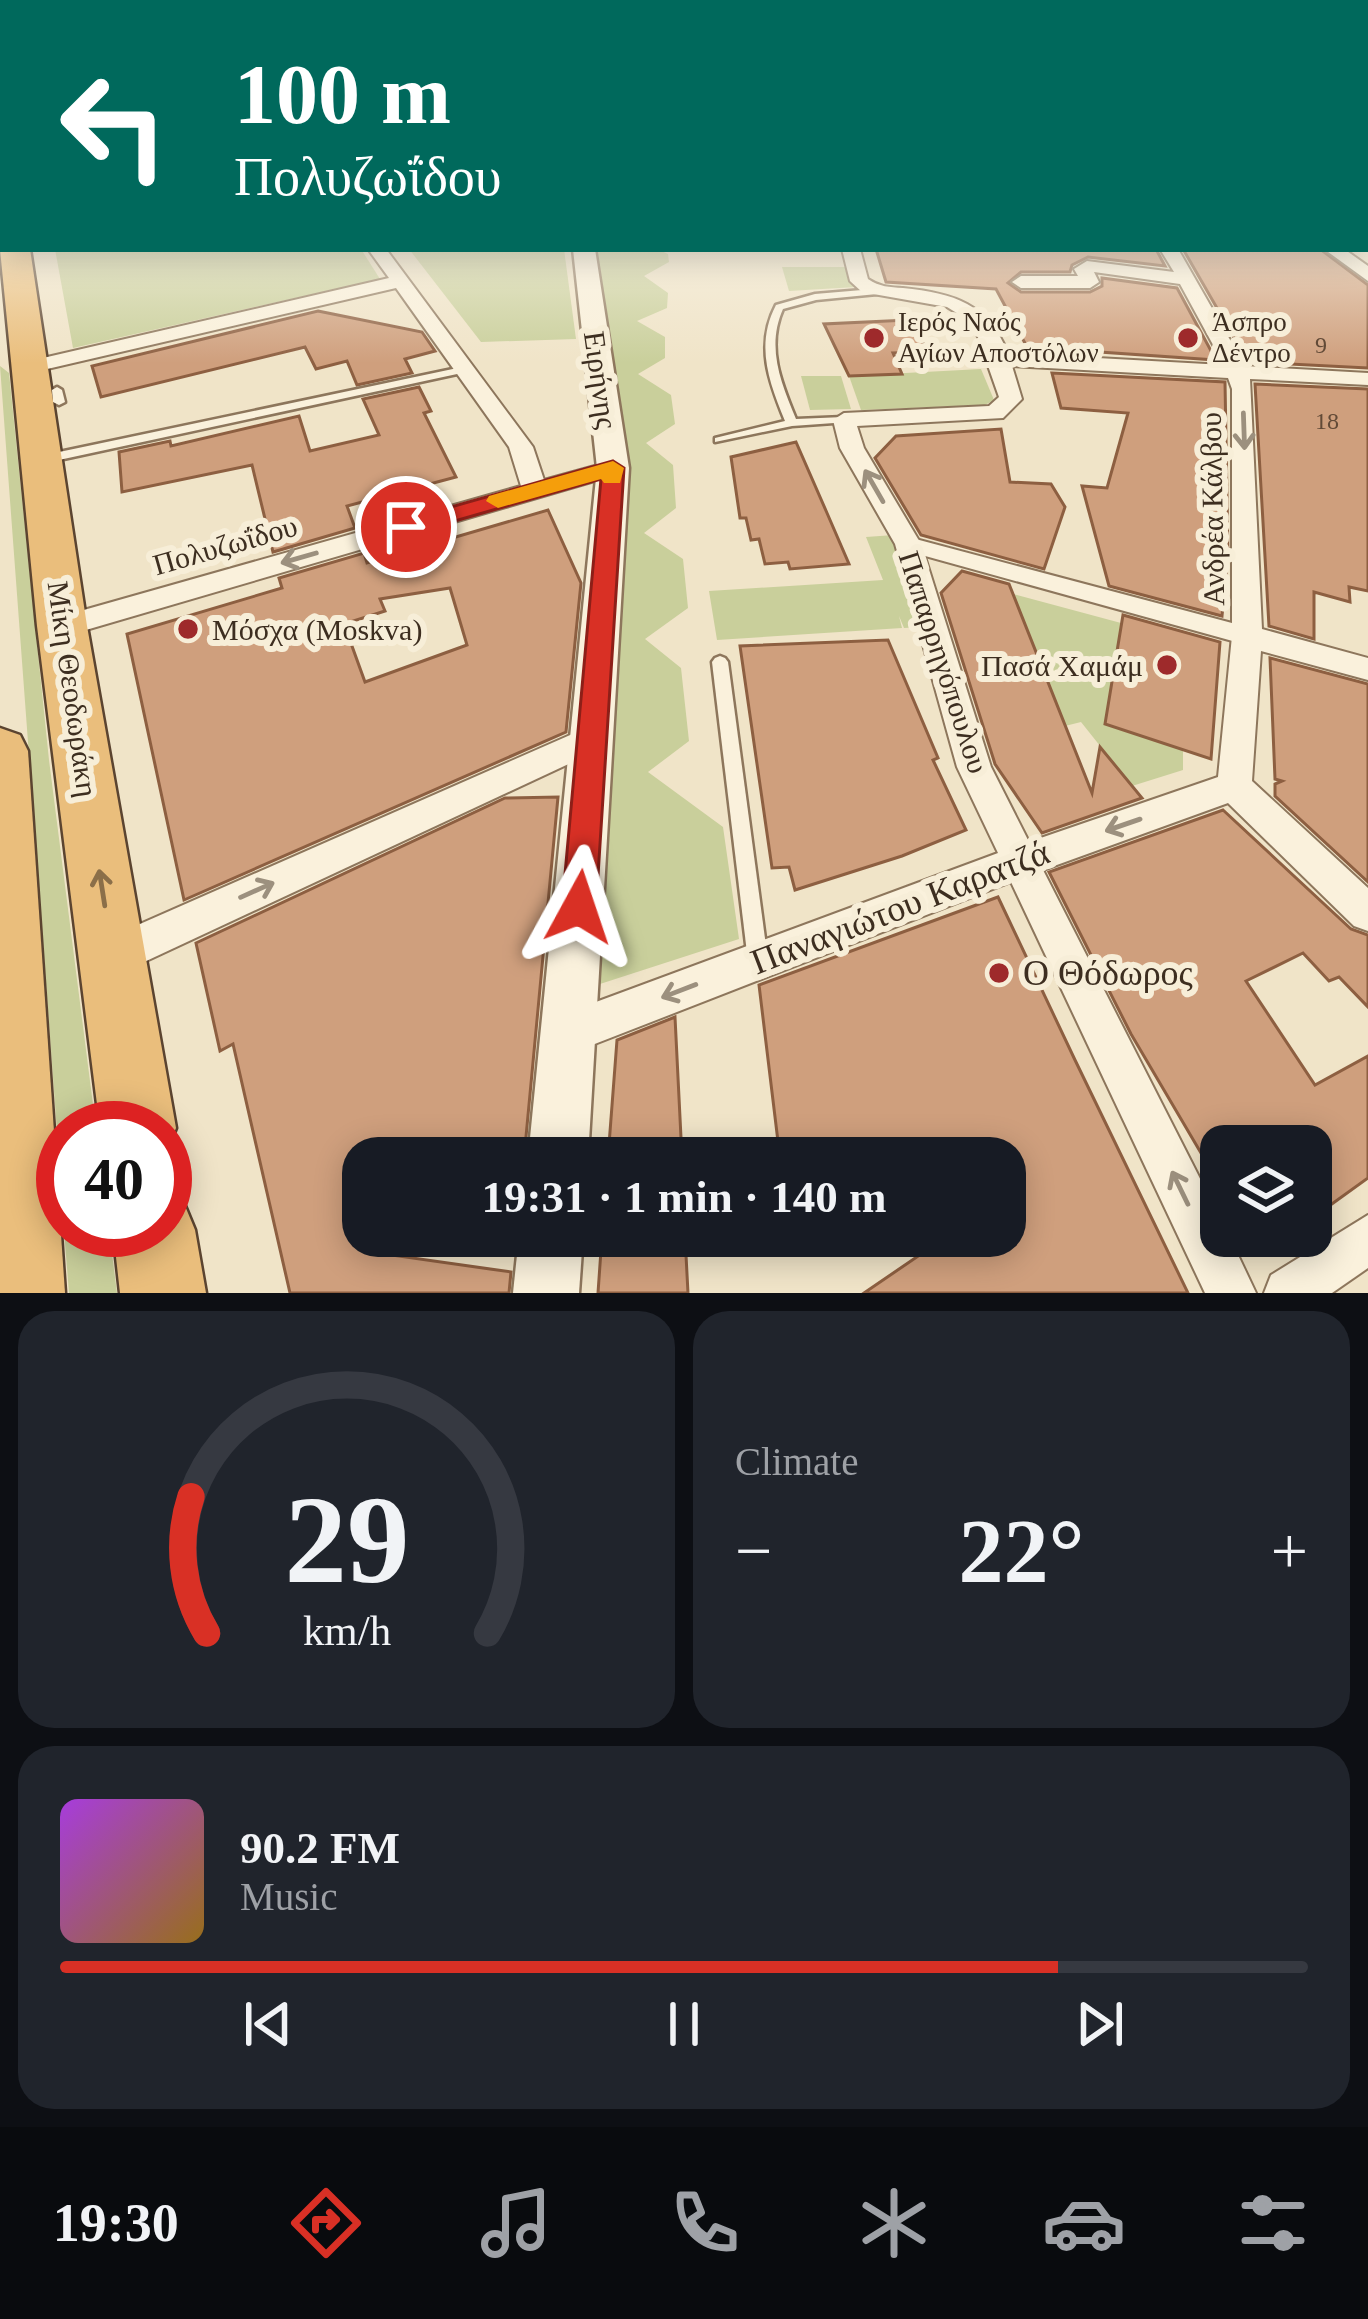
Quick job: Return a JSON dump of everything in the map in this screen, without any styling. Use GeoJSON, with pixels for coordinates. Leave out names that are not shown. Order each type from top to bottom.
{"type":"FeatureCollection","features":[{"type":"Feature","properties":{"kind":"highway","name":"Μίκη Θεοδωράκη"},"geometry":{"type":"LineString","coordinates":[[20,253],[49,386],[42,460],[62,626],[134,1101]]}},
{"type":"Feature","properties":{"kind":"highway"},"geometry":{"type":"LineString","coordinates":[[1,793],[22,1293]]}},
{"type":"Feature","properties":{"kind":"highway"},"geometry":{"type":"LineString","coordinates":[[158,1257],[163,1293]]}},
{"type":"Feature","properties":{"kind":"street"},"geometry":{"type":"LineString","coordinates":[[379,252],[521,447],[536,490]]}},
{"type":"Feature","properties":{"kind":"street","name":"Ειρήνης"},"geometry":{"type":"LineString","coordinates":[[560,1137],[613,468],[584,252]]}},
{"type":"Feature","properties":{"kind":"street"},"geometry":{"type":"LineString","coordinates":[[844,420],[995,413],[1011,399],[1000,359],[974,311],[964,303],[874,292],[859,281],[852,252]]}},
{"type":"Feature","properties":{"kind":"street","name":"Ανδρέα Κάλβου"},"geometry":{"type":"LineString","coordinates":[[1171,252],[1238,372],[1245,456],[1246,636],[1234,786]]}},
{"type":"Feature","properties":{"kind":"street"},"geometry":{"type":"LineString","coordinates":[[1337,252],[1368,275]]}},
{"type":"Feature","properties":{"kind":"street"},"geometry":{"type":"LineString","coordinates":[[1021,282],[1090,282],[1083,269],[1088,266],[1189,280]]}},
{"type":"Feature","properties":{"kind":"street"},"geometry":{"type":"LineString","coordinates":[[49,386],[398,282]]}},
{"type":"Feature","properties":{"kind":"street"},"geometry":{"type":"LineString","coordinates":[[1000,359],[1368,379]]}},
{"type":"Feature","properties":{"kind":"street","name":"Παπαρρηγόπουλου"},"geometry":{"type":"LineString","coordinates":[[844,420],[852,448],[908,544],[974,767],[1231,1293]]}},
{"type":"Feature","properties":{"kind":"street","name":"Πολυζωΐδου"},"geometry":{"type":"LineString","coordinates":[[62,626],[613,468]]}},
{"type":"Feature","properties":{"kind":"street"},"geometry":{"type":"LineString","coordinates":[[908,544],[1368,669]]}},
{"type":"Feature","properties":{"kind":"street"},"geometry":{"type":"LineString","coordinates":[[112,956],[593,739]]}},
{"type":"Feature","properties":{"kind":"street"},"geometry":{"type":"LineString","coordinates":[[1234,786],[1368,913]]}},
{"type":"Feature","properties":{"kind":"street","name":"Παναγιώτου Καρατζά"},"geometry":{"type":"LineString","coordinates":[[568,1033],[1234,786]]}},
{"type":"Feature","properties":{"kind":"street"},"geometry":{"type":"LineString","coordinates":[[1289,1293],[1368,1238]]}},
{"type":"Feature","properties":{"kind":"street"},"geometry":{"type":"LineString","coordinates":[[546,1293],[549,1257]]}},
{"type":"Feature","properties":{"kind":"lane"},"geometry":{"type":"LineString","coordinates":[[792,423],[769,367],[773,317],[792,302],[874,292]]}},
{"type":"Feature","properties":{"kind":"lane"},"geometry":{"type":"LineString","coordinates":[[42,460],[467,369]]}},
{"type":"Feature","properties":{"kind":"lane"},"geometry":{"type":"LineString","coordinates":[[719,440],[792,423],[844,420]]}},
{"type":"Feature","properties":{"kind":"lane"},"geometry":{"type":"LineString","coordinates":[[719,651],[758,961]]}},
{"type":"Feature","properties":{"kind":"green space"},"geometry":{"type":"Polygon","coordinates":[[[56,252],[363,252],[380,279],[73,348],[56,252]]]}},
{"type":"Feature","properties":{"kind":"green space"},"geometry":{"type":"Polygon","coordinates":[[[411,252],[564,252],[576,339],[481,342],[411,252]]]}},
{"type":"Feature","properties":{"kind":"green space"},"geometry":{"type":"Polygon","coordinates":[[[588,252],[664,252],[669,262],[644,276],[668,293],[667,308],[637,321],[665,337],[665,358],[638,374],[671,395],[675,424],[646,443],[673,465],[676,508],[644,533],[683,559],[688,608],[645,639],[681,668],[689,741],[648,772],[723,827],[739,939],[600,984],[613,640],[588,252]]]}},
{"type":"Feature","properties":{"kind":"green space"},"geometry":{"type":"Polygon","coordinates":[[[782,267],[848,267],[856,287],[789,291],[782,267]]]}},
{"type":"Feature","properties":{"kind":"green space"},"geometry":{"type":"Polygon","coordinates":[[[0,366],[9,373],[49,760],[93,1101],[55,1101],[0,366]]]}},
{"type":"Feature","properties":{"kind":"green space"},"geometry":{"type":"Polygon","coordinates":[[[981,369],[994,400],[985,405],[861,410],[849,376],[981,369]]]}},
{"type":"Feature","properties":{"kind":"green space"},"geometry":{"type":"Polygon","coordinates":[[[801,376],[841,376],[851,409],[810,410],[801,376]]]}},
{"type":"Feature","properties":{"kind":"green space"},"geometry":{"type":"Polygon","coordinates":[[[894,535],[922,627],[904,628],[899,616],[902,628],[717,640],[709,591],[883,580],[866,537],[894,535]]]}},
{"type":"Feature","properties":{"kind":"green space"},"geometry":{"type":"Polygon","coordinates":[[[1013,594],[1121,623],[1183,750],[1183,770],[1132,786],[1081,722],[1065,726],[1013,594]]]}},
{"type":"Feature","properties":{"kind":"green space"},"geometry":{"type":"Polygon","coordinates":[[[66,1257],[112,1257],[117,1293],[69,1293],[66,1257]]]}},
{"type":"Feature","properties":{"kind":"building"},"geometry":{"type":"Polygon","coordinates":[[[877,252],[1158,252],[1165,266],[1088,257],[1072,265],[1070,272],[1021,272],[1008,283],[1021,292],[1090,292],[1102,286],[1102,278],[1177,288],[1216,360],[1027,347],[996,289],[886,282],[877,252]]]}},
{"type":"Feature","properties":{"kind":"building"},"geometry":{"type":"Polygon","coordinates":[[[1185,252],[1324,252],[1368,285],[1368,368],[1248,362],[1185,252]]]}},
{"type":"Feature","properties":{"kind":"building"},"geometry":{"type":"Polygon","coordinates":[[[318,311],[422,332],[435,351],[405,359],[412,373],[357,385],[347,361],[316,369],[305,347],[101,397],[92,366],[318,311]]]}},
{"type":"Feature","properties":{"kind":"building","name":"Ιερός Ναός Αγίων Αποστόλων"},"geometry":{"type":"Polygon","coordinates":[[[908,320],[929,352],[893,353],[902,374],[849,376],[824,324],[908,320]]]}},
{"type":"Feature","properties":{"kind":"building"},"geometry":{"type":"Polygon","coordinates":[[[1052,373],[1225,382],[1228,554],[1222,616],[1109,586],[1082,486],[1107,488],[1128,413],[1061,408],[1052,373]]]}},
{"type":"Feature","properties":{"kind":"building"},"geometry":{"type":"Polygon","coordinates":[[[1255,384],[1368,389],[1368,591],[1349,587],[1350,602],[1314,592],[1314,639],[1269,626],[1255,384]]]}},
{"type":"Feature","properties":{"kind":"building"},"geometry":{"type":"Polygon","coordinates":[[[419,387],[431,411],[424,413],[456,477],[347,506],[355,528],[273,552],[252,465],[122,492],[119,452],[170,441],[171,446],[299,416],[310,451],[379,435],[363,399],[419,387]]]}},
{"type":"Feature","properties":{"kind":"building"},"geometry":{"type":"Polygon","coordinates":[[[1001,429],[1010,482],[1051,484],[1065,507],[1044,569],[921,535],[875,458],[896,436],[1001,429]]]}},
{"type":"Feature","properties":{"kind":"building"},"geometry":{"type":"Polygon","coordinates":[[[796,442],[849,564],[790,569],[788,562],[765,564],[759,539],[751,540],[746,518],[740,518],[731,457],[796,442]]]}},
{"type":"Feature","properties":{"kind":"building"},"geometry":{"type":"Polygon","coordinates":[[[548,510],[581,583],[566,732],[184,900],[127,634],[282,588],[279,578],[364,553],[367,563],[548,510]],[[450,588],[380,599],[385,611],[344,624],[365,682],[467,645],[450,588]]]}},
{"type":"Feature","properties":{"kind":"building"},"geometry":{"type":"Polygon","coordinates":[[[962,571],[1009,584],[1092,793],[1100,747],[1142,798],[1042,833],[995,764],[941,593],[962,571]]]}},
{"type":"Feature","properties":{"kind":"building","name":"Πασά Χαμάμ"},"geometry":{"type":"Polygon","coordinates":[[[1123,615],[1220,642],[1211,759],[1105,724],[1123,615]]]}},
{"type":"Feature","properties":{"kind":"building"},"geometry":{"type":"Polygon","coordinates":[[[888,640],[938,758],[933,760],[966,830],[795,890],[789,867],[772,868],[740,646],[888,640]]]}},
{"type":"Feature","properties":{"kind":"building"},"geometry":{"type":"Polygon","coordinates":[[[1270,658],[1368,684],[1368,882],[1275,796],[1275,784],[1282,781],[1275,779],[1270,658]]]}},
{"type":"Feature","properties":{"kind":"building"},"geometry":{"type":"Polygon","coordinates":[[[558,797],[526,1137],[342,1137],[342,1257],[405,1257],[511,1272],[509,1293],[290,1293],[233,1044],[220,1051],[196,943],[505,798],[558,797]]]}},
{"type":"Feature","properties":{"kind":"building"},"geometry":{"type":"Polygon","coordinates":[[[1223,810],[1351,929],[1368,935],[1368,1007],[1339,977],[1329,981],[1303,953],[1246,981],[1315,1085],[1368,1056],[1368,1178],[1332,1204],[1332,1125],[1200,1125],[1200,1151],[1131,1034],[1049,872],[1223,810]]]}},
{"type":"Feature","properties":{"kind":"building"},"geometry":{"type":"Polygon","coordinates":[[[998,897],[1188,1293],[864,1293],[917,1257],[1026,1257],[1026,1137],[777,1137],[759,985],[998,897]]]}},
{"type":"Feature","properties":{"kind":"building"},"geometry":{"type":"Polygon","coordinates":[[[675,1017],[681,1137],[610,1137],[617,1040],[675,1017]]]}},
{"type":"Feature","properties":{"kind":"building"},"geometry":{"type":"Polygon","coordinates":[[[601,1257],[686,1257],[688,1293],[598,1293],[601,1257]]]}},
{"type":"Feature","properties":{"kind":"slow traffic"},"geometry":{"type":"LineString","coordinates":[[498,501],[613,468],[612,479]]}},
{"type":"Feature","properties":{"kind":"place","name":"Ιερός Ναός Αγίων Αποστόλων"},"geometry":{"type":"Point","coordinates":[874,338]}},
{"type":"Feature","properties":{"kind":"place","name":"Άσπρο Δέντρο"},"geometry":{"type":"Point","coordinates":[1188,338]}},
{"type":"Feature","properties":{"kind":"place","name":"Μόσχα (Moskva)"},"geometry":{"type":"Point","coordinates":[188,629]}},
{"type":"Feature","properties":{"kind":"place","name":"Πασά Χαμάμ"},"geometry":{"type":"Point","coordinates":[1167,665]}},
{"type":"Feature","properties":{"kind":"place","name":"Ο Θόδωρος"},"geometry":{"type":"Point","coordinates":[999,973]}},
{"type":"Feature","properties":{"kind":"route"},"geometry":{"type":"LineString","coordinates":[[406,527],[613,468],[579,907]]}}]}
